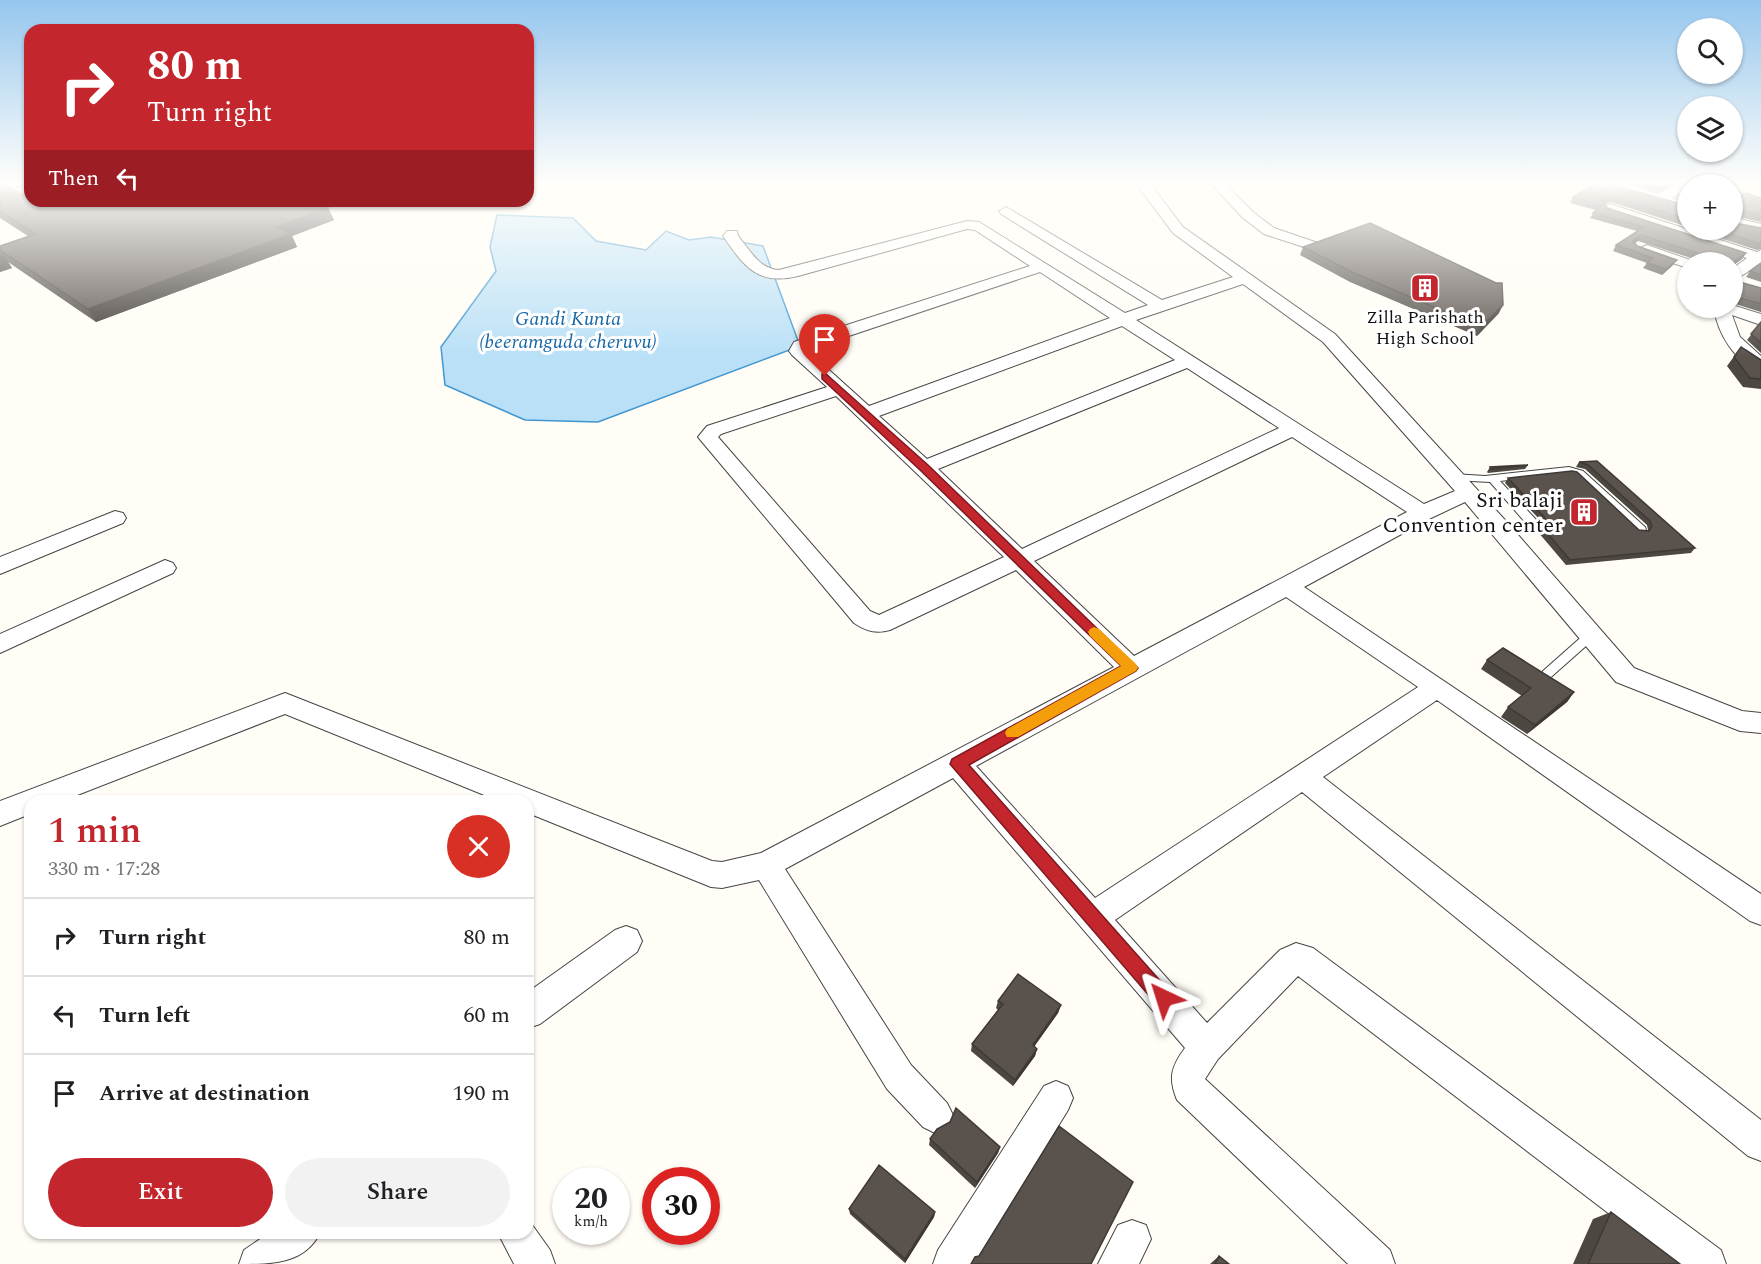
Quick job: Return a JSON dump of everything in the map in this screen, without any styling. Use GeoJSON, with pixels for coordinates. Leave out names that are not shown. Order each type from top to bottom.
{"type":"FeatureCollection","features":[{"type":"Feature","properties":{"kind":"street"},"geometry":{"type":"LineString","coordinates":[[733,240],[757,269],[773,276],[916,240]]}},
{"type":"Feature","properties":{"kind":"street"},"geometry":{"type":"LineString","coordinates":[[1000,240],[1424,513]]}},
{"type":"Feature","properties":{"kind":"street"},"geometry":{"type":"LineString","coordinates":[[1053,240],[1160,306]]}},
{"type":"Feature","properties":{"kind":"street"},"geometry":{"type":"LineString","coordinates":[[1192,240],[1329,338],[1497,525],[1625,675],[1740,721],[1761,723]]}},
{"type":"Feature","properties":{"kind":"street"},"geometry":{"type":"LineString","coordinates":[[1295,240],[1313,246]]}},
{"type":"Feature","properties":{"kind":"street"},"geometry":{"type":"LineString","coordinates":[[1708,240],[1760,257]]}},
{"type":"Feature","properties":{"kind":"street"},"geometry":{"type":"LineString","coordinates":[[1639,248],[1677,260]]}},
{"type":"Feature","properties":{"kind":"street"},"geometry":{"type":"LineString","coordinates":[[1743,270],[1760,257]]}},
{"type":"Feature","properties":{"kind":"street"},"geometry":{"type":"LineString","coordinates":[[1041,267],[800,346],[798,351],[924,467],[1131,668]]}},
{"type":"Feature","properties":{"kind":"street"},"geometry":{"type":"LineString","coordinates":[[866,414],[1160,306],[1244,278]]}},
{"type":"Feature","properties":{"kind":"street"},"geometry":{"type":"LineString","coordinates":[[1743,282],[1752,286]]}},
{"type":"Feature","properties":{"kind":"street"},"geometry":{"type":"LineString","coordinates":[[1743,314],[1761,320]]}},
{"type":"Feature","properties":{"kind":"street"},"geometry":{"type":"LineString","coordinates":[[1724,318],[1724,326],[1740,347],[1761,365]]}},
{"type":"Feature","properties":{"kind":"street"},"geometry":{"type":"LineString","coordinates":[[924,467],[1189,360]]}},
{"type":"Feature","properties":{"kind":"street"},"geometry":{"type":"LineString","coordinates":[[839,389],[714,430],[708,437],[862,617],[871,623],[882,624],[1293,429]]}},
{"type":"Feature","properties":{"kind":"street"},"geometry":{"type":"LineString","coordinates":[[534,803],[711,874],[722,875],[766,865],[1424,513],[1460,485]]}},
{"type":"Feature","properties":{"kind":"street"},"geometry":{"type":"LineString","coordinates":[[0,566],[115,518]]}},
{"type":"Feature","properties":{"kind":"street"},"geometry":{"type":"LineString","coordinates":[[0,644],[165,568]]}},
{"type":"Feature","properties":{"kind":"street"},"geometry":{"type":"LineString","coordinates":[[1286,586],[1437,687],[1761,911]]}},
{"type":"Feature","properties":{"kind":"street"},"geometry":{"type":"LineString","coordinates":[[1093,917],[1437,687]]}},
{"type":"Feature","properties":{"kind":"street"},"geometry":{"type":"LineString","coordinates":[[47,795],[285,703],[514,795]]}},
{"type":"Feature","properties":{"kind":"street"},"geometry":{"type":"LineString","coordinates":[[958,764],[1206,1047]]}},
{"type":"Feature","properties":{"kind":"street"},"geometry":{"type":"LineString","coordinates":[[1303,777],[1761,1143]]}},
{"type":"Feature","properties":{"kind":"street"},"geometry":{"type":"LineString","coordinates":[[0,814],[24,804]]}},
{"type":"Feature","properties":{"kind":"street"},"geometry":{"type":"LineString","coordinates":[[766,865],[899,1077],[935,1115]]}},
{"type":"Feature","properties":{"kind":"street"},"geometry":{"type":"LineString","coordinates":[[534,1008],[626,941]]}},
{"type":"Feature","properties":{"kind":"street"},"geometry":{"type":"LineString","coordinates":[[1374,1264],[1189,1088],[1187,1073],[1206,1047],[1296,958],[1302,959],[1707,1264]]}},
{"type":"Feature","properties":{"kind":"street"},"geometry":{"type":"LineString","coordinates":[[952,1264],[1056,1098]]}},
{"type":"Feature","properties":{"kind":"street"},"geometry":{"type":"LineString","coordinates":[[258,1264],[293,1239]]}},
{"type":"Feature","properties":{"kind":"street"},"geometry":{"type":"LineString","coordinates":[[521,1239],[536,1264]]}},
{"type":"Feature","properties":{"kind":"lane"},"geometry":{"type":"LineString","coordinates":[[1460,485],[1491,478],[1562,470],[1579,473],[1641,530]]}},
{"type":"Feature","properties":{"kind":"lane"},"geometry":{"type":"LineString","coordinates":[[1491,478],[1536,527]]}},
{"type":"Feature","properties":{"kind":"lane"},"geometry":{"type":"LineString","coordinates":[[1547,674],[1591,635]]}},
{"type":"Feature","properties":{"kind":"water","name":"Gandi Kunta (beeramguda cheruvu)"},"geometry":{"type":"Polygon","coordinates":[[[492,240],[595,240],[646,250],[657,240],[728,240],[763,246],[800,346],[598,422],[525,420],[445,385],[441,347],[496,271],[490,247],[492,240]]]}},
{"type":"Feature","properties":{"kind":"building"},"geometry":{"type":"Polygon","coordinates":[[[18,240],[275,240],[88,309],[0,250],[0,246],[18,240]]]}},
{"type":"Feature","properties":{"kind":"building","name":"Zilla Parishath High School"},"geometry":{"type":"Polygon","coordinates":[[[1323,240],[1406,240],[1496,283],[1502,283],[1503,305],[1481,327],[1354,273],[1303,247],[1323,240]]]}},
{"type":"Feature","properties":{"kind":"building"},"geometry":{"type":"Polygon","coordinates":[[[1624,240],[1634,240],[1637,246],[1677,260],[1666,269],[1647,263],[1653,258],[1616,245],[1624,240]]]}},
{"type":"Feature","properties":{"kind":"building"},"geometry":{"type":"Polygon","coordinates":[[[1657,240],[1677,240],[1706,240],[1743,252],[1694,252],[1657,240]]]}},
{"type":"Feature","properties":{"kind":"building"},"geometry":{"type":"Polygon","coordinates":[[[1748,240],[1761,240],[1761,244],[1748,240]]]}},
{"type":"Feature","properties":{"kind":"building"},"geometry":{"type":"Polygon","coordinates":[[[1761,263],[1761,275],[1750,271],[1761,263]]]}},
{"type":"Feature","properties":{"kind":"building"},"geometry":{"type":"Polygon","coordinates":[[[1743,283],[1761,288],[1761,304],[1743,299],[1743,283]]]}},
{"type":"Feature","properties":{"kind":"building"},"geometry":{"type":"Polygon","coordinates":[[[1761,322],[1761,343],[1751,334],[1761,322]]]}},
{"type":"Feature","properties":{"kind":"building"},"geometry":{"type":"Polygon","coordinates":[[[1741,347],[1761,360],[1761,379],[1750,378],[1734,357],[1741,347]]]}},
{"type":"Feature","properties":{"kind":"building","name":"Sri balaji Convention center"},"geometry":{"type":"Polygon","coordinates":[[[1597,461],[1695,548],[1570,560],[1542,527],[1546,523],[1545,518],[1508,478],[1577,472],[1639,530],[1649,531],[1652,526],[1650,521],[1588,465],[1579,462],[1597,461]]]}},
{"type":"Feature","properties":{"kind":"building"},"geometry":{"type":"Polygon","coordinates":[[[1528,465],[1491,469],[1490,467],[1528,465]]]}},
{"type":"Feature","properties":{"kind":"building"},"geometry":{"type":"Polygon","coordinates":[[[1503,648],[1574,692],[1535,725],[1508,707],[1531,688],[1487,660],[1503,648]]]}},
{"type":"Feature","properties":{"kind":"building"},"geometry":{"type":"Polygon","coordinates":[[[1018,974],[1061,1005],[1033,1045],[1037,1049],[1015,1080],[972,1044],[1003,1004],[998,1001],[1018,974]]]}},
{"type":"Feature","properties":{"kind":"building"},"geometry":{"type":"Polygon","coordinates":[[[956,1108],[1000,1147],[977,1182],[930,1139],[937,1129],[950,1122],[956,1108]]]}},
{"type":"Feature","properties":{"kind":"building"},"geometry":{"type":"Polygon","coordinates":[[[1059,1126],[1133,1182],[1091,1264],[971,1264],[975,1257],[979,1256],[1059,1126]]]}},
{"type":"Feature","properties":{"kind":"building"},"geometry":{"type":"Polygon","coordinates":[[[879,1165],[935,1212],[905,1259],[849,1209],[879,1165]]]}},
{"type":"Feature","properties":{"kind":"building"},"geometry":{"type":"Polygon","coordinates":[[[1611,1212],[1680,1264],[1588,1264],[1611,1212]]]}},
{"type":"Feature","properties":{"kind":"building"},"geometry":{"type":"Polygon","coordinates":[[[1219,1256],[1229,1264],[1215,1264],[1219,1256]]]}},
{"type":"Feature","properties":{"kind":"slow traffic"},"geometry":{"type":"LineString","coordinates":[[1013,733],[1131,668],[1094,632]]}},
{"type":"Feature","properties":{"kind":"place","name":"Zilla Parishath High School"},"geometry":{"type":"Point","coordinates":[1425,288]}},
{"type":"Feature","properties":{"kind":"place","name":"Sri balaji Convention center"},"geometry":{"type":"Point","coordinates":[1584,512]}},
{"type":"Feature","properties":{"kind":"route"},"geometry":{"type":"LineString","coordinates":[[825,376],[924,467],[1131,668],[958,764],[1164,998]]}}]}
